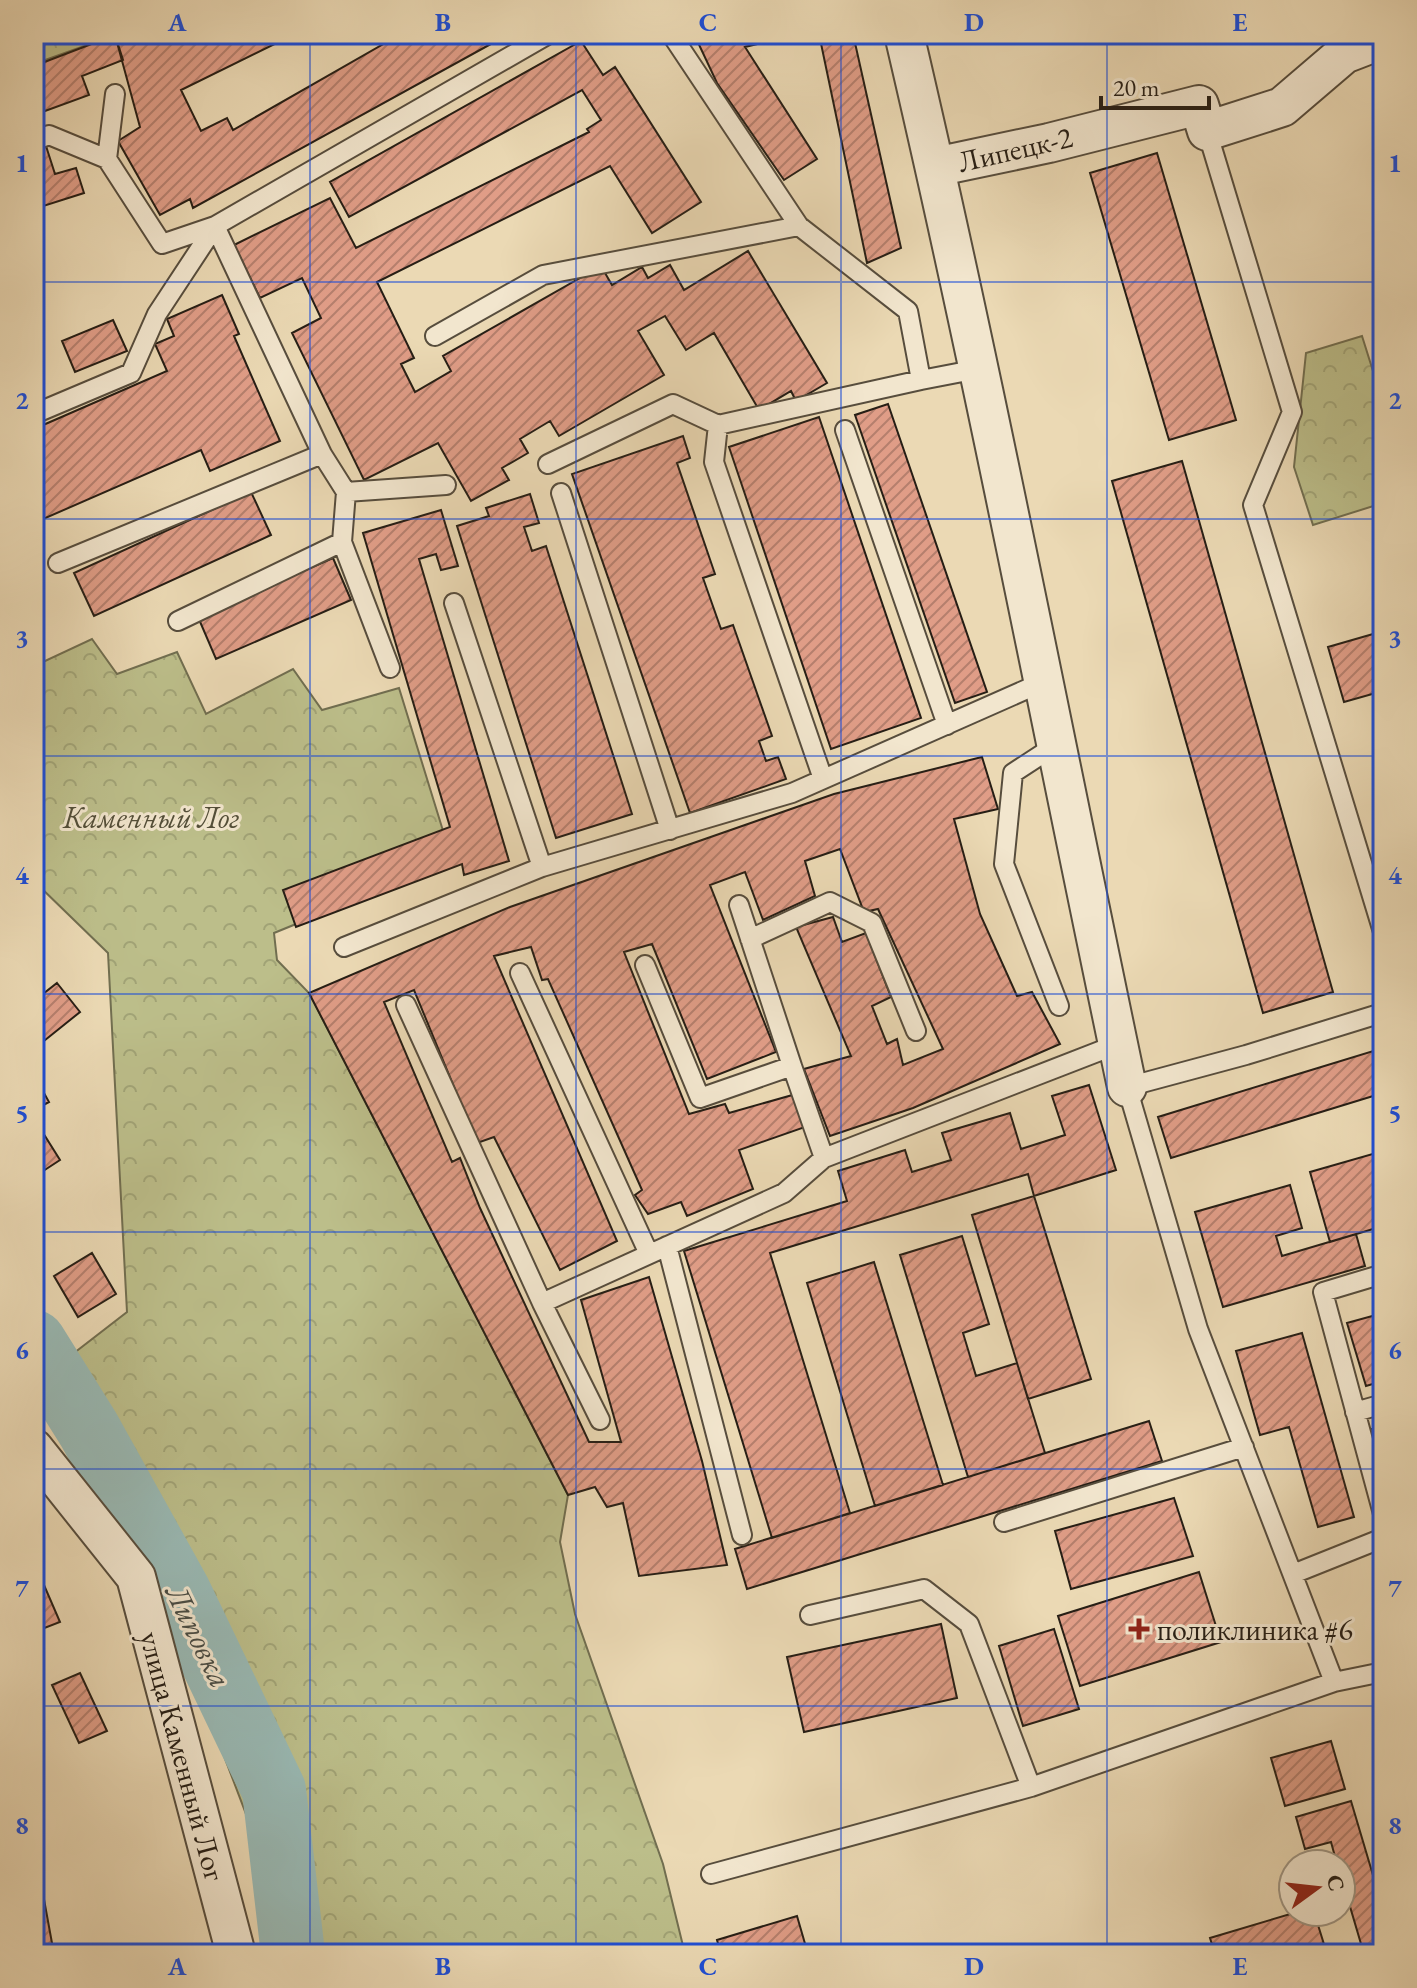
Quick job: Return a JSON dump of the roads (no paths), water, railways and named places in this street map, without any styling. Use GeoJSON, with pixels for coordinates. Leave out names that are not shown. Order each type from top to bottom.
{"type":"FeatureCollection","features":[{"type":"Feature","properties":{"kind":"street"},"geometry":{"type":"LineString","coordinates":[[904,34],[978,369],[1127,1087]]}},
{"type":"Feature","properties":{"kind":"street"},"geometry":{"type":"LineString","coordinates":[[1207,131],[1282,107],[1344,54],[1383,39]]}},
{"type":"Feature","properties":{"kind":"street","name":"Липецк-2"},"geometry":{"type":"LineString","coordinates":[[935,167],[1049,143],[1199,105],[1207,131]]}},
{"type":"Feature","properties":{"kind":"street","name":"улица Каменный Лог"},"geometry":{"type":"LineString","coordinates":[[34,1449],[136,1577],[236,1954]]}},
{"type":"Feature","properties":{"kind":"lane"},"geometry":{"type":"LineString","coordinates":[[34,141],[49,135],[107,159],[162,244],[215,226],[549,34]]}},
{"type":"Feature","properties":{"kind":"lane"},"geometry":{"type":"LineString","coordinates":[[671,34],[799,226],[908,311],[921,380]]}},
{"type":"Feature","properties":{"kind":"lane"},"geometry":{"type":"LineString","coordinates":[[107,159],[115,94]]}},
{"type":"Feature","properties":{"kind":"lane"},"geometry":{"type":"LineString","coordinates":[[1207,131],[1292,412],[1253,505],[1383,932]]}},
{"type":"Feature","properties":{"kind":"lane"},"geometry":{"type":"LineString","coordinates":[[34,414],[131,373],[157,314],[215,226]]}},
{"type":"Feature","properties":{"kind":"lane"},"geometry":{"type":"LineString","coordinates":[[215,226],[322,454],[346,492],[342,542],[390,668]]}},
{"type":"Feature","properties":{"kind":"lane"},"geometry":{"type":"LineString","coordinates":[[435,336],[543,275],[799,226]]}},
{"type":"Feature","properties":{"kind":"lane"},"geometry":{"type":"LineString","coordinates":[[548,464],[673,404],[718,425],[978,369]]}},
{"type":"Feature","properties":{"kind":"lane"},"geometry":{"type":"LineString","coordinates":[[718,425],[714,462],[823,779]]}},
{"type":"Feature","properties":{"kind":"lane"},"geometry":{"type":"LineString","coordinates":[[845,430],[947,725]]}},
{"type":"Feature","properties":{"kind":"lane"},"geometry":{"type":"LineString","coordinates":[[58,563],[322,454]]}},
{"type":"Feature","properties":{"kind":"lane"},"geometry":{"type":"LineString","coordinates":[[346,492],[446,485]]}},
{"type":"Feature","properties":{"kind":"lane"},"geometry":{"type":"LineString","coordinates":[[561,493],[670,830]]}},
{"type":"Feature","properties":{"kind":"lane"},"geometry":{"type":"LineString","coordinates":[[178,621],[342,542]]}},
{"type":"Feature","properties":{"kind":"lane"},"geometry":{"type":"LineString","coordinates":[[454,603],[542,867]]}},
{"type":"Feature","properties":{"kind":"lane"},"geometry":{"type":"LineString","coordinates":[[344,947],[542,867],[792,793],[1043,682]]}},
{"type":"Feature","properties":{"kind":"lane"},"geometry":{"type":"LineString","coordinates":[[1056,745],[1013,773],[1004,864],[1059,1006]]}},
{"type":"Feature","properties":{"kind":"lane"},"geometry":{"type":"LineString","coordinates":[[750,939],[830,902],[872,923],[916,1031]]}},
{"type":"Feature","properties":{"kind":"lane"},"geometry":{"type":"LineString","coordinates":[[739,905],[824,1158]]}},
{"type":"Feature","properties":{"kind":"lane"},"geometry":{"type":"LineString","coordinates":[[645,965],[700,1098],[792,1066]]}},
{"type":"Feature","properties":{"kind":"lane"},"geometry":{"type":"LineString","coordinates":[[520,973],[649,1254]]}},
{"type":"Feature","properties":{"kind":"lane"},"geometry":{"type":"LineString","coordinates":[[406,1005],[542,1303],[600,1420]]}},
{"type":"Feature","properties":{"kind":"lane"},"geometry":{"type":"LineString","coordinates":[[1334,1682],[1198,1329],[1127,1087],[1246,1055],[1383,1011]]}},
{"type":"Feature","properties":{"kind":"lane"},"geometry":{"type":"LineString","coordinates":[[542,1303],[784,1193],[824,1158],[1118,1044]]}},
{"type":"Feature","properties":{"kind":"lane"},"geometry":{"type":"LineString","coordinates":[[667,1246],[742,1535]]}},
{"type":"Feature","properties":{"kind":"lane"},"geometry":{"type":"LineString","coordinates":[[1383,1274],[1323,1292],[1383,1514]]}},
{"type":"Feature","properties":{"kind":"lane"},"geometry":{"type":"LineString","coordinates":[[1355,1412],[1383,1404]]}},
{"type":"Feature","properties":{"kind":"lane"},"geometry":{"type":"LineString","coordinates":[[1004,1522],[1244,1447]]}},
{"type":"Feature","properties":{"kind":"lane"},"geometry":{"type":"LineString","coordinates":[[1293,1574],[1383,1538]]}},
{"type":"Feature","properties":{"kind":"lane"},"geometry":{"type":"LineString","coordinates":[[810,1615],[924,1589],[969,1624],[1031,1787]]}},
{"type":"Feature","properties":{"kind":"lane"},"geometry":{"type":"LineString","coordinates":[[711,1874],[1031,1787],[1334,1682],[1383,1672]]}},
{"type":"Feature","properties":{"kind":"waterway","name":"Липовка"},"geometry":{"type":"LineString","coordinates":[[34,1342],[89,1430],[179,1592],[274,1790],[293,1954]]}},
{"type":"Feature","properties":{"kind":"place","name":"поликлиника #6"},"geometry":{"type":"Point","coordinates":[1139,1629]}},
{"type":"Feature","properties":{"kind":"park label","name":"Каменный Лог"},"geometry":{"type":"Point","coordinates":[151,817]}}]}
